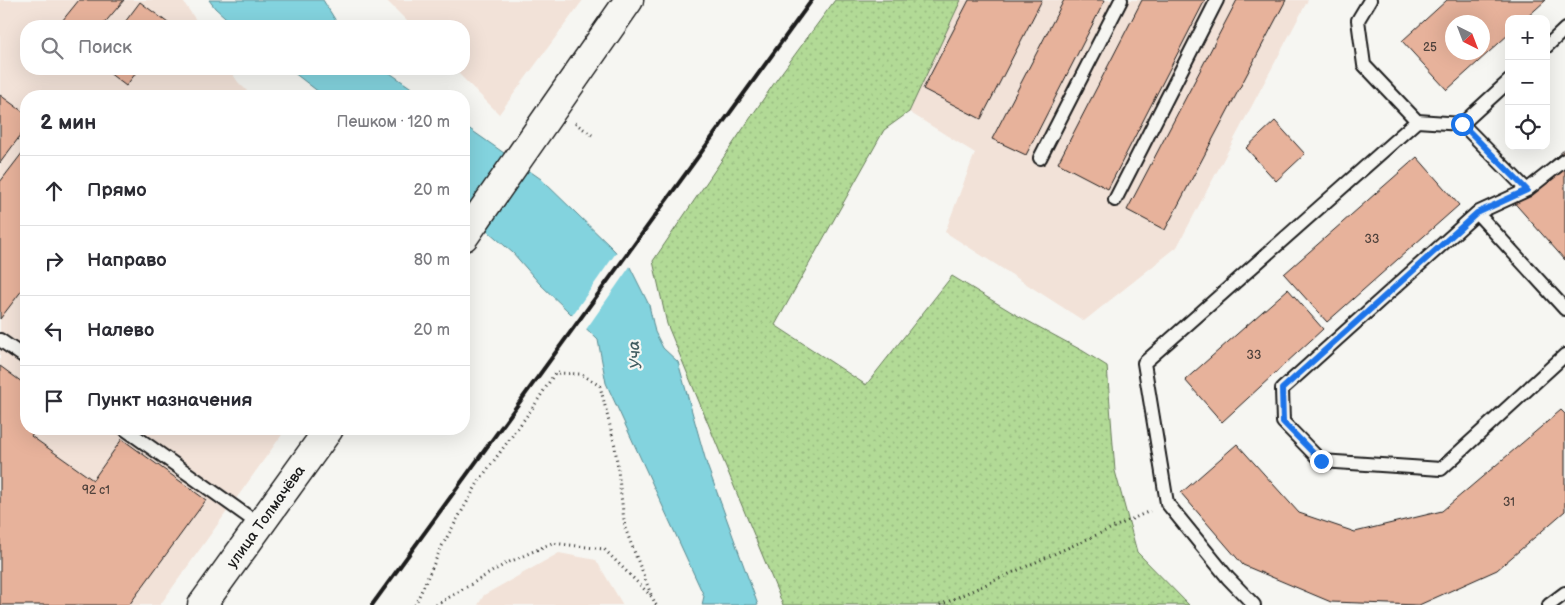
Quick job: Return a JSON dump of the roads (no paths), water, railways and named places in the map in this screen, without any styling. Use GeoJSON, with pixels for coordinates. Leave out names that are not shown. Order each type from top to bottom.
{"type":"FeatureCollection","features":[{"type":"Feature","properties":{"kind":"street"},"geometry":{"type":"LineString","coordinates":[[470,228],[554,109],[626,1]]}},
{"type":"Feature","properties":{"kind":"street","name":"улица Толмачёва"},"geometry":{"type":"LineString","coordinates":[[202,605],[325,435]]}},
{"type":"Feature","properties":{"kind":"lane"},"geometry":{"type":"LineString","coordinates":[[1040,158],[1121,0]]}},
{"type":"Feature","properties":{"kind":"lane"},"geometry":{"type":"LineString","coordinates":[[1115,200],[1217,0]]}},
{"type":"Feature","properties":{"kind":"lane"},"geometry":{"type":"LineString","coordinates":[[1370,0],[1358,20],[1364,64],[1417,121],[1462,124],[1527,190]]}},
{"type":"Feature","properties":{"kind":"lane"},"geometry":{"type":"LineString","coordinates":[[1550,43],[1565,29]]}},
{"type":"Feature","properties":{"kind":"lane"},"geometry":{"type":"LineString","coordinates":[[1462,124],[1505,85]]}},
{"type":"Feature","properties":{"kind":"lane"},"geometry":{"type":"LineString","coordinates":[[1254,605],[1228,578],[1167,503],[1144,363],[1417,121]]}},
{"type":"Feature","properties":{"kind":"lane"},"geometry":{"type":"LineString","coordinates":[[1565,160],[1527,190],[1477,213],[1282,389],[1283,422],[1321,461],[1441,469],[1565,356]]}},
{"type":"Feature","properties":{"kind":"lane"},"geometry":{"type":"LineString","coordinates":[[1477,213],[1565,309]]}},
{"type":"Feature","properties":{"kind":"lane"},"geometry":{"type":"LineString","coordinates":[[0,340],[20,354]]}},
{"type":"Feature","properties":{"kind":"lane"},"geometry":{"type":"LineString","coordinates":[[133,435],[260,526]]}},
{"type":"Feature","properties":{"kind":"lane"},"geometry":{"type":"LineString","coordinates":[[1549,605],[1565,593]]}},
{"type":"Feature","properties":{"kind":"water"},"geometry":{"type":"Polygon","coordinates":[[[209,0],[323,0],[335,20],[228,20],[209,0]]]}},
{"type":"Feature","properties":{"kind":"water"},"geometry":{"type":"Polygon","coordinates":[[[297,75],[393,75],[414,90],[316,90],[297,75]]]}},
{"type":"Feature","properties":{"kind":"water","name":"Уча"},"geometry":{"type":"Polygon","coordinates":[[[470,129],[541,179],[630,267],[649,305],[655,332],[663,348],[678,362],[707,465],[758,605],[702,605],[704,596],[606,383],[598,340],[540,284],[513,253],[470,215],[470,129]]]}},
{"type":"Feature","properties":{"kind":"railway"},"geometry":{"type":"LineString","coordinates":[[372,605],[812,0]]}}]}
